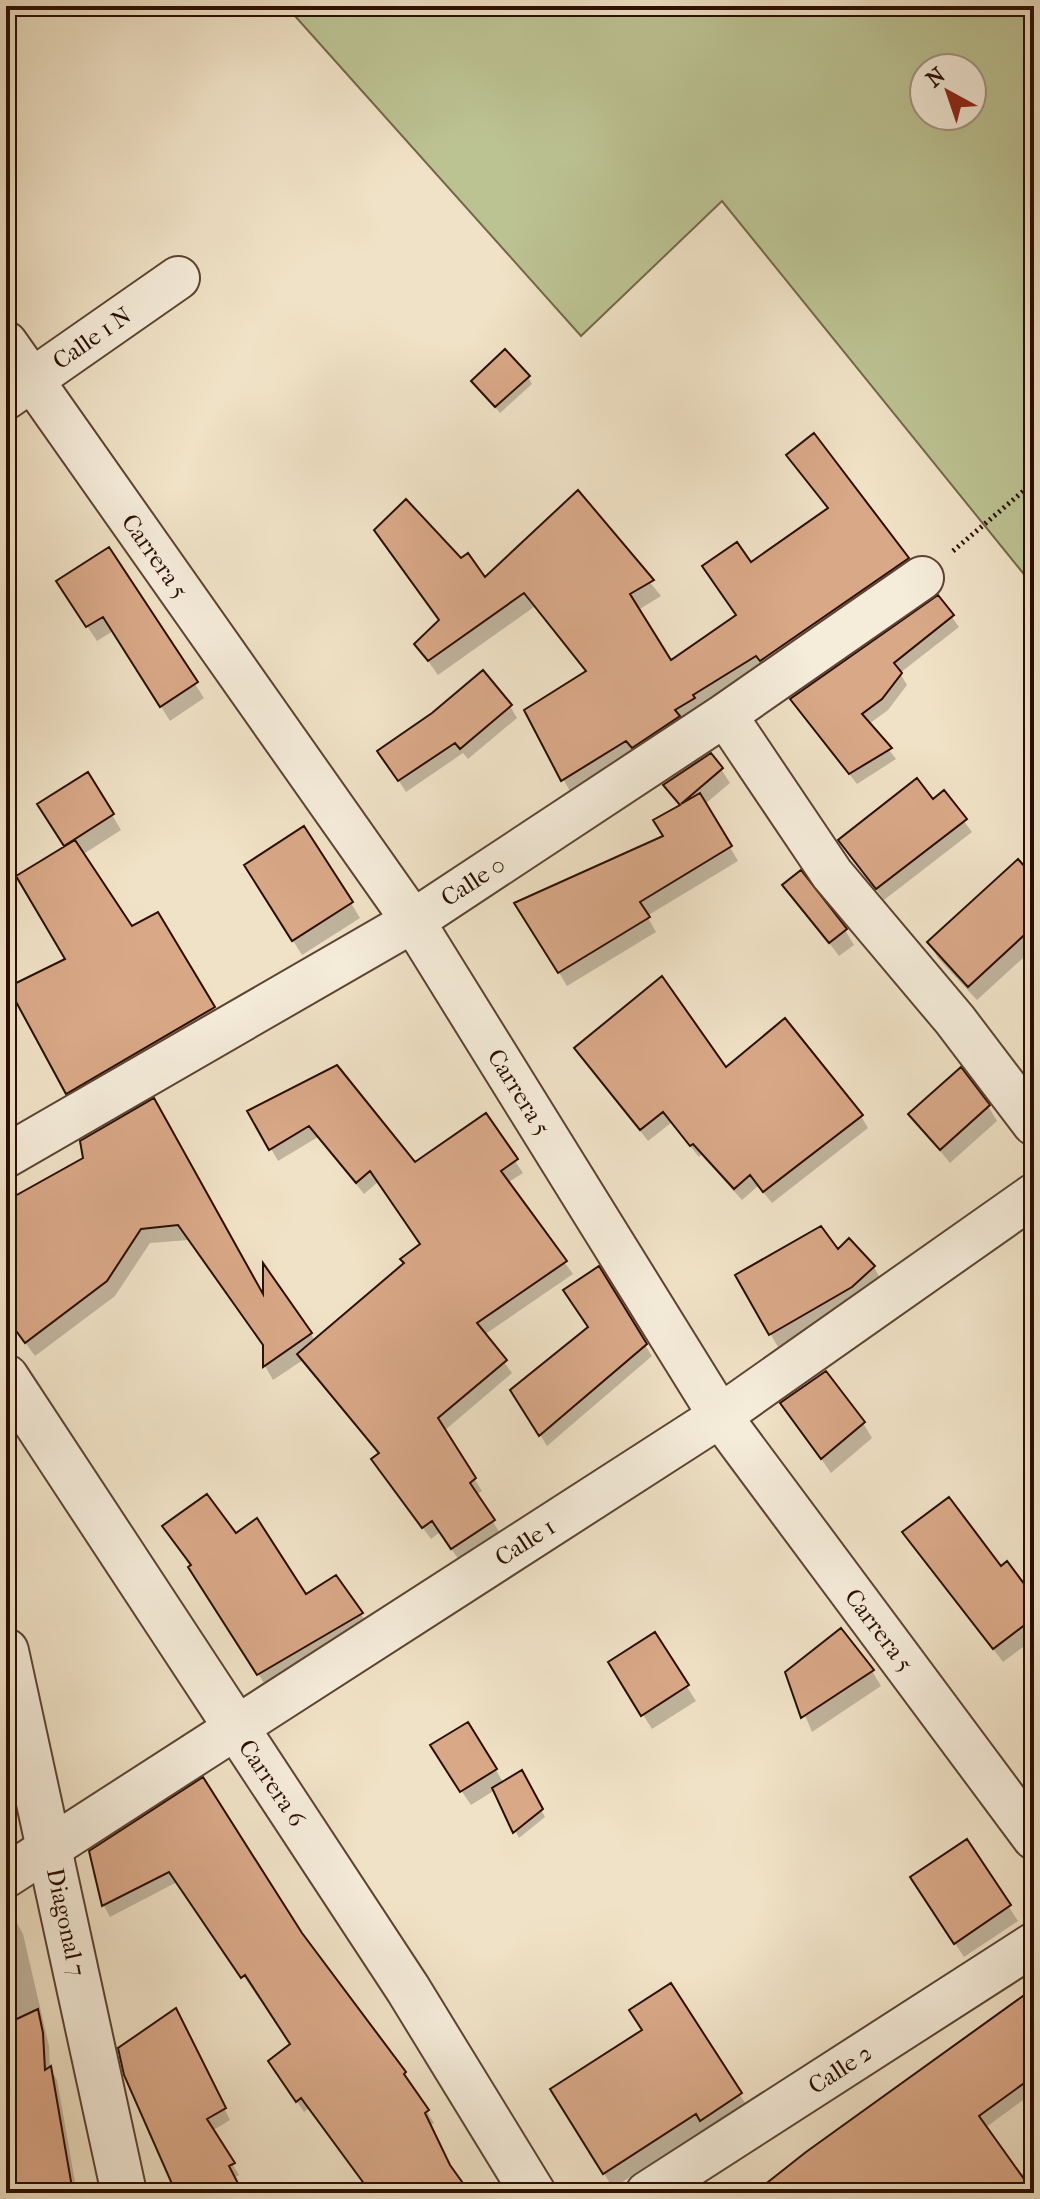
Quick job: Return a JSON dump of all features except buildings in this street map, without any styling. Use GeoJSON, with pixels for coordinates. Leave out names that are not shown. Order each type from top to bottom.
{"type":"FeatureCollection","features":[{"type":"Feature","properties":{"kind":"street","name":"Calle 1 N"},"geometry":{"type":"LineString","coordinates":[[18,390],[178,278]]}},
{"type":"Feature","properties":{"kind":"street","name":"Carrera 5"},"geometry":{"type":"LineString","coordinates":[[6,343],[18,390],[413,921],[720,1416],[1034,1838]]}},
{"type":"Feature","properties":{"kind":"street","name":"Calle 0"},"geometry":{"type":"LineString","coordinates":[[6,1156],[413,921],[725,715],[922,578]]}},
{"type":"Feature","properties":{"kind":"street"},"geometry":{"type":"LineString","coordinates":[[725,715],[832,874],[955,1020],[1034,1124]]}},
{"type":"Feature","properties":{"kind":"street","name":"Calle 1"},"geometry":{"type":"LineString","coordinates":[[6,1876],[720,1416],[1034,1195]]}},
{"type":"Feature","properties":{"kind":"street","name":"Carrera 6"},"geometry":{"type":"LineString","coordinates":[[6,1377],[408,1989],[533,2193]]}},
{"type":"Feature","properties":{"kind":"street","name":"Diagonal 7"},"geometry":{"type":"LineString","coordinates":[[6,1651],[124,2193]]}},
{"type":"Feature","properties":{"kind":"street","name":"Calle 2"},"geometry":{"type":"LineString","coordinates":[[647,2193],[1034,1944]]}},
{"type":"Feature","properties":{"kind":"path"},"geometry":{"type":"LineString","coordinates":[[922,578],[1034,482]]}},
{"type":"Feature","properties":{"kind":"green space"},"geometry":{"type":"Polygon","coordinates":[[[286,6],[1034,6],[1034,572],[1027,578],[722,201],[581,336],[286,6]]]}}]}
